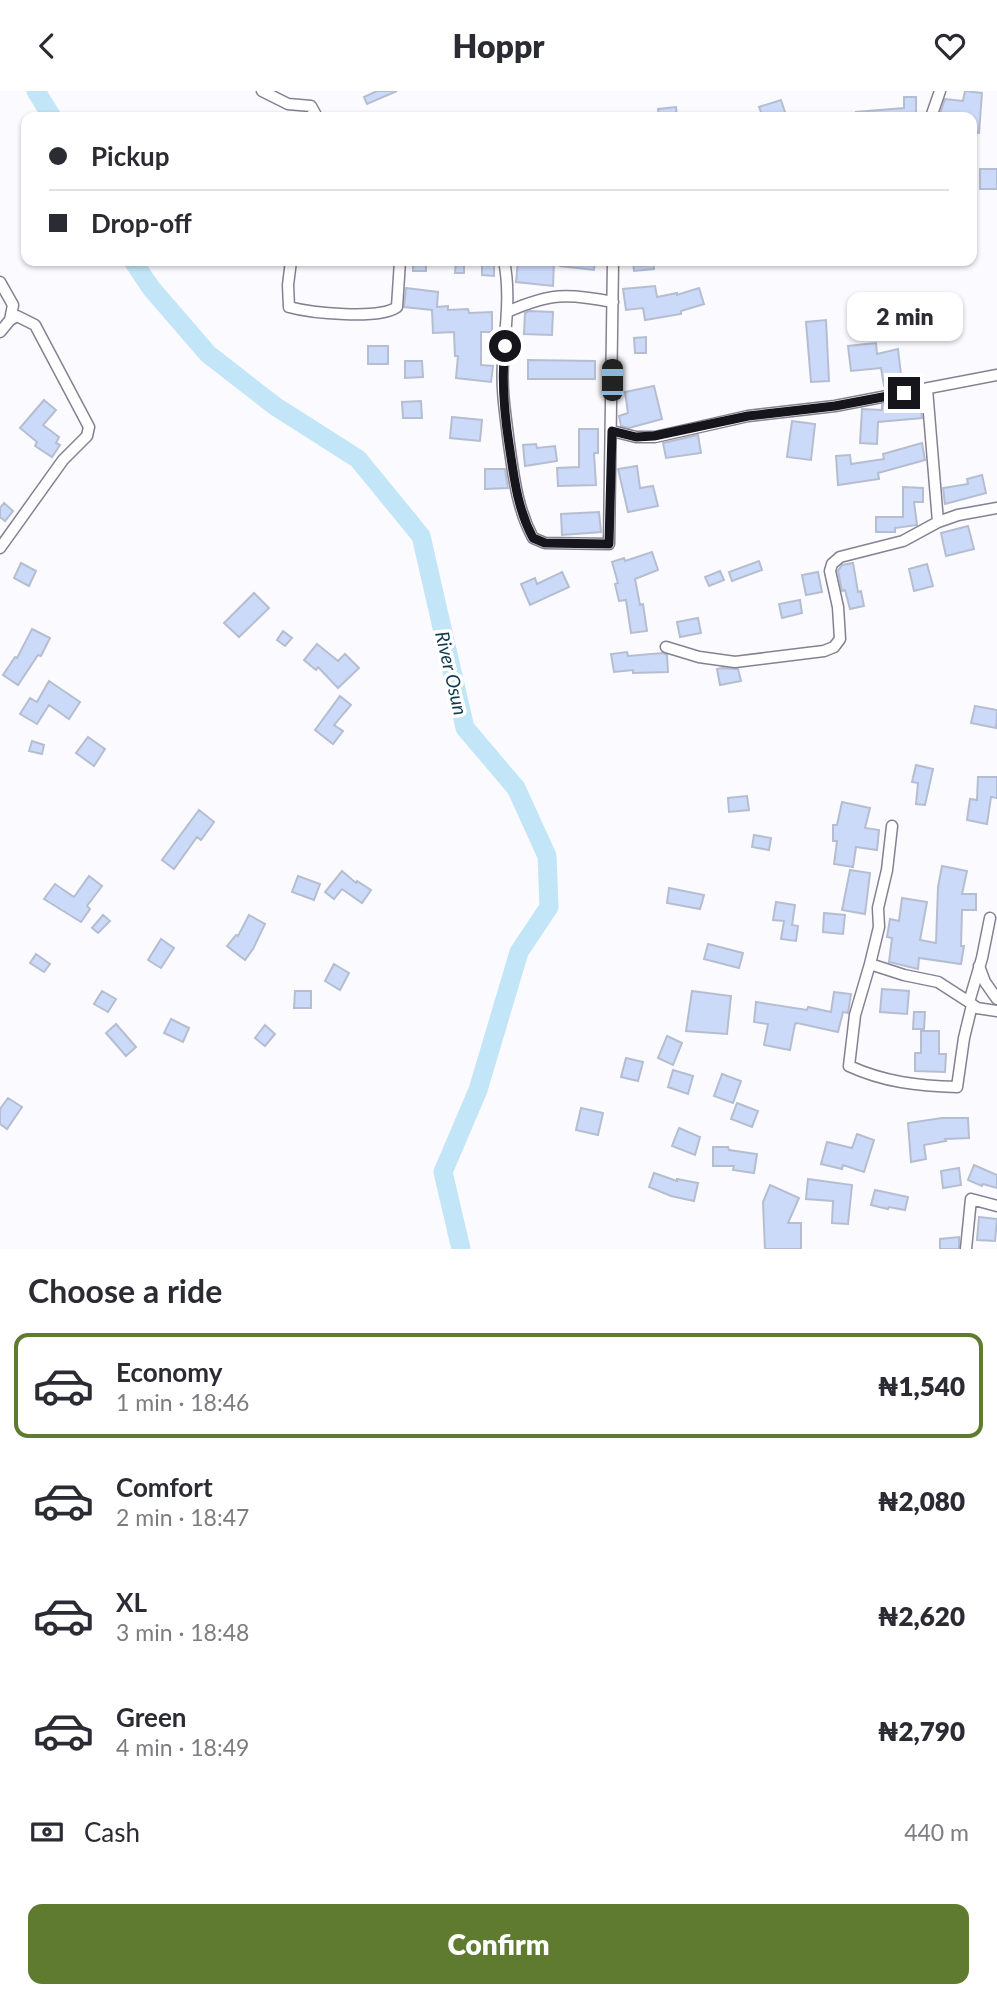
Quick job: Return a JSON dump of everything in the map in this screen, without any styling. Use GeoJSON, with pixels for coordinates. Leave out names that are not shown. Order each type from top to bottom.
{"type":"FeatureCollection","features":[{"type":"Feature","properties":{"kind":"street"},"geometry":{"type":"LineString","coordinates":[[262,91],[288,104],[311,106],[314,112]]}},
{"type":"Feature","properties":{"kind":"street"},"geometry":{"type":"LineString","coordinates":[[933,112],[940,91]]}},
{"type":"Feature","properties":{"kind":"street"},"geometry":{"type":"LineString","coordinates":[[290,266],[289,307],[332,314],[392,311],[397,307],[400,266]]}},
{"type":"Feature","properties":{"kind":"street"},"geometry":{"type":"LineString","coordinates":[[505,266],[507,312],[502,367],[505,419],[521,517],[533,538],[545,543],[609,544],[613,266]]}},
{"type":"Feature","properties":{"kind":"street"},"geometry":{"type":"LineString","coordinates":[[0,282],[13,305],[10,320]]}},
{"type":"Feature","properties":{"kind":"street"},"geometry":{"type":"LineString","coordinates":[[507,312],[536,299],[576,295],[613,302]]}},
{"type":"Feature","properties":{"kind":"street"},"geometry":{"type":"LineString","coordinates":[[0,332],[17,316],[35,325],[89,427],[87,436],[63,460],[0,548]]}},
{"type":"Feature","properties":{"kind":"street"},"geometry":{"type":"LineString","coordinates":[[612,431],[636,437],[654,436],[748,416],[835,406],[997,375]]}},
{"type":"Feature","properties":{"kind":"street"},"geometry":{"type":"LineString","coordinates":[[928,389],[938,522]]}},
{"type":"Feature","properties":{"kind":"street"},"geometry":{"type":"LineString","coordinates":[[666,647],[699,657],[736,662],[824,651],[834,647],[840,639],[838,607],[830,571],[832,564],[840,557],[903,541],[938,522],[958,515],[997,508]]}},
{"type":"Feature","properties":{"kind":"street"},"geometry":{"type":"LineString","coordinates":[[892,826],[890,856],[878,908],[879,927],[855,1015],[849,1066],[873,1077],[914,1086],[957,1087],[964,1038],[990,918]]}},
{"type":"Feature","properties":{"kind":"street"},"geometry":{"type":"LineString","coordinates":[[870,964],[938,982],[971,1004],[997,1011]]}},
{"type":"Feature","properties":{"kind":"street"},"geometry":{"type":"LineString","coordinates":[[979,966],[985,982],[997,999]]}},
{"type":"Feature","properties":{"kind":"street"},"geometry":{"type":"LineString","coordinates":[[965,1249],[971,1199],[997,1206]]}},
{"type":"Feature","properties":{"kind":"building"},"geometry":{"type":"Polygon","coordinates":[[[377,91],[397,91],[367,104],[364,97],[377,91]]]}},
{"type":"Feature","properties":{"kind":"building"},"geometry":{"type":"Polygon","coordinates":[[[965,91],[982,93],[979,133],[977,112],[941,112],[945,99],[963,101],[965,91]]]}},
{"type":"Feature","properties":{"kind":"building"},"geometry":{"type":"Polygon","coordinates":[[[904,97],[916,97],[916,112],[856,112],[904,108],[904,97]]]}},
{"type":"Feature","properties":{"kind":"building"},"geometry":{"type":"Polygon","coordinates":[[[781,100],[785,112],[761,112],[759,107],[781,100]]]}},
{"type":"Feature","properties":{"kind":"building"},"geometry":{"type":"Polygon","coordinates":[[[676,107],[676,112],[658,112],[658,109],[676,107]]]}},
{"type":"Feature","properties":{"kind":"building"},"geometry":{"type":"Polygon","coordinates":[[[980,169],[997,169],[997,189],[980,189],[980,169]]]}},
{"type":"Feature","properties":{"kind":"building"},"geometry":{"type":"Polygon","coordinates":[[[413,266],[426,266],[426,271],[413,271],[413,266]]]}},
{"type":"Feature","properties":{"kind":"building"},"geometry":{"type":"Polygon","coordinates":[[[456,266],[464,266],[464,273],[455,273],[456,266]]]}},
{"type":"Feature","properties":{"kind":"building"},"geometry":{"type":"Polygon","coordinates":[[[482,266],[494,266],[494,276],[482,275],[482,266]]]}},
{"type":"Feature","properties":{"kind":"building"},"geometry":{"type":"Polygon","coordinates":[[[518,266],[554,266],[553,286],[516,282],[518,266]]]}},
{"type":"Feature","properties":{"kind":"building"},"geometry":{"type":"Polygon","coordinates":[[[560,266],[594,266],[594,270],[560,266]]]}},
{"type":"Feature","properties":{"kind":"building"},"geometry":{"type":"Polygon","coordinates":[[[634,266],[654,266],[654,269],[634,271],[634,266]]]}},
{"type":"Feature","properties":{"kind":"building"},"geometry":{"type":"Polygon","coordinates":[[[655,286],[657,297],[677,295],[699,288],[704,304],[681,311],[681,314],[645,320],[643,308],[626,310],[623,289],[655,286]]]}},
{"type":"Feature","properties":{"kind":"building"},"geometry":{"type":"Polygon","coordinates":[[[406,288],[438,292],[437,307],[448,306],[448,310],[468,309],[469,313],[492,312],[492,332],[481,332],[481,365],[493,366],[491,382],[456,378],[458,356],[455,356],[454,332],[433,333],[432,310],[404,307],[406,288]]]}},
{"type":"Feature","properties":{"kind":"building"},"geometry":{"type":"Polygon","coordinates":[[[909,310],[914,330],[896,334],[892,315],[909,310]]]}},
{"type":"Feature","properties":{"kind":"building"},"geometry":{"type":"Polygon","coordinates":[[[553,312],[552,335],[524,334],[525,313],[553,312]]]}},
{"type":"Feature","properties":{"kind":"building"},"geometry":{"type":"Polygon","coordinates":[[[826,320],[829,381],[811,382],[806,322],[826,320]]]}},
{"type":"Feature","properties":{"kind":"building"},"geometry":{"type":"Polygon","coordinates":[[[646,337],[646,353],[635,353],[634,338],[646,337]]]}},
{"type":"Feature","properties":{"kind":"building"},"geometry":{"type":"Polygon","coordinates":[[[876,343],[877,354],[898,349],[902,383],[884,386],[881,368],[851,371],[848,346],[876,343]]]}},
{"type":"Feature","properties":{"kind":"building"},"geometry":{"type":"Polygon","coordinates":[[[368,346],[388,346],[388,364],[368,364],[368,346]]]}},
{"type":"Feature","properties":{"kind":"building"},"geometry":{"type":"Polygon","coordinates":[[[528,360],[595,361],[595,379],[528,379],[528,360]]]}},
{"type":"Feature","properties":{"kind":"building"},"geometry":{"type":"Polygon","coordinates":[[[405,361],[422,361],[423,377],[405,378],[405,361]]]}},
{"type":"Feature","properties":{"kind":"building"},"geometry":{"type":"Polygon","coordinates":[[[654,386],[662,419],[629,428],[621,426],[619,416],[628,413],[625,392],[654,386]]]}},
{"type":"Feature","properties":{"kind":"building"},"geometry":{"type":"Polygon","coordinates":[[[920,397],[922,418],[878,422],[877,444],[860,443],[862,409],[882,410],[882,405],[904,403],[904,400],[920,397]]]}},
{"type":"Feature","properties":{"kind":"building"},"geometry":{"type":"Polygon","coordinates":[[[44,400],[56,410],[43,425],[59,437],[56,443],[60,445],[52,457],[35,446],[37,442],[20,428],[44,400]]]}},
{"type":"Feature","properties":{"kind":"building"},"geometry":{"type":"Polygon","coordinates":[[[421,401],[422,418],[403,418],[402,402],[421,401]]]}},
{"type":"Feature","properties":{"kind":"building"},"geometry":{"type":"Polygon","coordinates":[[[452,417],[482,420],[480,441],[450,438],[452,417]]]}},
{"type":"Feature","properties":{"kind":"building"},"geometry":{"type":"Polygon","coordinates":[[[792,421],[815,424],[811,460],[787,457],[792,421]]]}},
{"type":"Feature","properties":{"kind":"building"},"geometry":{"type":"Polygon","coordinates":[[[579,429],[598,429],[598,453],[594,453],[596,485],[558,486],[557,468],[579,467],[579,429]]]}},
{"type":"Feature","properties":{"kind":"building"},"geometry":{"type":"Polygon","coordinates":[[[698,435],[701,453],[666,458],[663,443],[698,435]]]}},
{"type":"Feature","properties":{"kind":"building"},"geometry":{"type":"Polygon","coordinates":[[[922,443],[925,460],[878,473],[879,479],[838,485],[836,456],[850,455],[851,464],[884,459],[883,454],[922,443]]]}},
{"type":"Feature","properties":{"kind":"building"},"geometry":{"type":"Polygon","coordinates":[[[536,444],[537,448],[555,446],[557,461],[525,466],[523,445],[536,444]]]}},
{"type":"Feature","properties":{"kind":"building"},"geometry":{"type":"Polygon","coordinates":[[[637,466],[640,488],[653,486],[658,506],[628,512],[618,469],[637,466]]]}},
{"type":"Feature","properties":{"kind":"building"},"geometry":{"type":"Polygon","coordinates":[[[485,469],[505,469],[508,488],[485,489],[485,469]]]}},
{"type":"Feature","properties":{"kind":"building"},"geometry":{"type":"Polygon","coordinates":[[[982,475],[986,493],[945,504],[943,488],[968,484],[967,479],[982,475]]]}},
{"type":"Feature","properties":{"kind":"building"},"geometry":{"type":"Polygon","coordinates":[[[903,487],[923,488],[923,502],[914,502],[917,525],[895,528],[895,532],[876,532],[876,517],[903,517],[903,487]]]}},
{"type":"Feature","properties":{"kind":"building"},"geometry":{"type":"Polygon","coordinates":[[[4,503],[13,511],[5,521],[0,517],[0,508],[4,503]]]}},
{"type":"Feature","properties":{"kind":"building"},"geometry":{"type":"Polygon","coordinates":[[[599,512],[601,532],[562,535],[561,514],[599,512]]]}},
{"type":"Feature","properties":{"kind":"building"},"geometry":{"type":"Polygon","coordinates":[[[968,526],[974,549],[946,556],[941,533],[968,526]]]}},
{"type":"Feature","properties":{"kind":"building"},"geometry":{"type":"Polygon","coordinates":[[[652,552],[658,570],[635,579],[640,605],[643,604],[647,631],[631,633],[626,600],[619,601],[615,584],[618,583],[612,562],[624,558],[625,561],[652,552]]]}},
{"type":"Feature","properties":{"kind":"building"},"geometry":{"type":"Polygon","coordinates":[[[759,561],[762,570],[732,581],[729,572],[759,561]]]}},
{"type":"Feature","properties":{"kind":"building"},"geometry":{"type":"Polygon","coordinates":[[[21,563],[36,571],[29,586],[14,578],[21,563]]]}},
{"type":"Feature","properties":{"kind":"building"},"geometry":{"type":"Polygon","coordinates":[[[853,563],[858,592],[861,591],[864,606],[850,609],[845,590],[842,591],[838,571],[842,565],[853,563]]]}},
{"type":"Feature","properties":{"kind":"building"},"geometry":{"type":"Polygon","coordinates":[[[927,564],[933,586],[914,591],[909,569],[927,564]]]}},
{"type":"Feature","properties":{"kind":"building"},"geometry":{"type":"Polygon","coordinates":[[[720,571],[724,580],[709,586],[705,577],[720,571]]]}},
{"type":"Feature","properties":{"kind":"building"},"geometry":{"type":"Polygon","coordinates":[[[562,572],[569,587],[530,605],[521,584],[535,578],[537,584],[562,572]]]}},
{"type":"Feature","properties":{"kind":"building"},"geometry":{"type":"Polygon","coordinates":[[[818,572],[822,592],[806,595],[802,575],[818,572]]]}},
{"type":"Feature","properties":{"kind":"building"},"geometry":{"type":"Polygon","coordinates":[[[254,593],[269,608],[239,637],[224,623],[254,593]]]}},
{"type":"Feature","properties":{"kind":"building"},"geometry":{"type":"Polygon","coordinates":[[[800,600],[802,613],[782,618],[779,604],[800,600]]]}},
{"type":"Feature","properties":{"kind":"building"},"geometry":{"type":"Polygon","coordinates":[[[698,618],[701,633],[680,637],[677,622],[698,618]]]}},
{"type":"Feature","properties":{"kind":"building"},"geometry":{"type":"Polygon","coordinates":[[[32,629],[50,638],[41,656],[38,655],[18,685],[3,675],[15,657],[17,658],[32,629]]]}},
{"type":"Feature","properties":{"kind":"building"},"geometry":{"type":"Polygon","coordinates":[[[283,631],[292,638],[285,646],[277,640],[283,631]]]}},
{"type":"Feature","properties":{"kind":"building"},"geometry":{"type":"Polygon","coordinates":[[[317,644],[338,661],[345,654],[359,668],[338,688],[318,667],[316,670],[304,660],[317,644]]]}},
{"type":"Feature","properties":{"kind":"building"},"geometry":{"type":"Polygon","coordinates":[[[627,652],[628,656],[663,653],[667,655],[668,672],[614,672],[611,654],[627,652]]]}},
{"type":"Feature","properties":{"kind":"building"},"geometry":{"type":"Polygon","coordinates":[[[717,669],[738,669],[741,681],[720,685],[717,669]]]}},
{"type":"Feature","properties":{"kind":"building"},"geometry":{"type":"Polygon","coordinates":[[[49,681],[80,702],[69,719],[49,705],[37,724],[20,714],[30,698],[37,702],[49,681]]]}},
{"type":"Feature","properties":{"kind":"building"},"geometry":{"type":"Polygon","coordinates":[[[340,696],[351,705],[334,725],[343,731],[333,744],[315,730],[340,696]]]}},
{"type":"Feature","properties":{"kind":"building"},"geometry":{"type":"Polygon","coordinates":[[[975,706],[997,710],[996,728],[971,723],[975,706]]]}},
{"type":"Feature","properties":{"kind":"building"},"geometry":{"type":"Polygon","coordinates":[[[88,737],[105,749],[94,766],[76,753],[88,737]]]}},
{"type":"Feature","properties":{"kind":"building"},"geometry":{"type":"Polygon","coordinates":[[[32,741],[44,745],[42,754],[29,751],[32,741]]]}},
{"type":"Feature","properties":{"kind":"building"},"geometry":{"type":"Polygon","coordinates":[[[916,765],[933,769],[925,805],[916,804],[918,783],[912,782],[916,765]]]}},
{"type":"Feature","properties":{"kind":"building"},"geometry":{"type":"Polygon","coordinates":[[[978,777],[997,777],[997,798],[991,797],[987,824],[967,820],[970,799],[977,800],[978,777]]]}},
{"type":"Feature","properties":{"kind":"building"},"geometry":{"type":"Polygon","coordinates":[[[747,796],[749,810],[729,812],[728,798],[747,796]]]}},
{"type":"Feature","properties":{"kind":"building"},"geometry":{"type":"Polygon","coordinates":[[[842,802],[870,808],[865,828],[879,830],[877,850],[856,847],[853,867],[834,864],[837,841],[833,841],[833,825],[837,825],[842,802]]]}},
{"type":"Feature","properties":{"kind":"building"},"geometry":{"type":"Polygon","coordinates":[[[199,810],[214,822],[201,840],[197,837],[174,869],[162,860],[199,810]]]}},
{"type":"Feature","properties":{"kind":"building"},"geometry":{"type":"Polygon","coordinates":[[[754,835],[771,838],[769,850],[752,847],[754,835]]]}},
{"type":"Feature","properties":{"kind":"building"},"geometry":{"type":"Polygon","coordinates":[[[942,866],[967,871],[962,894],[976,894],[976,910],[962,910],[961,946],[964,946],[961,964],[919,958],[918,969],[889,962],[892,938],[887,937],[890,919],[899,921],[902,898],[927,902],[920,940],[936,943],[938,887],[942,866]]]}},
{"type":"Feature","properties":{"kind":"building"},"geometry":{"type":"Polygon","coordinates":[[[850,870],[870,873],[865,914],[842,910],[850,870]]]}},
{"type":"Feature","properties":{"kind":"building"},"geometry":{"type":"Polygon","coordinates":[[[342,871],[356,883],[357,881],[371,890],[362,903],[342,889],[334,899],[325,892],[342,871]]]}},
{"type":"Feature","properties":{"kind":"building"},"geometry":{"type":"Polygon","coordinates":[[[89,876],[102,886],[87,906],[90,909],[81,922],[44,899],[55,884],[74,897],[89,876]]]}},
{"type":"Feature","properties":{"kind":"building"},"geometry":{"type":"Polygon","coordinates":[[[298,876],[320,884],[314,900],[292,892],[298,876]]]}},
{"type":"Feature","properties":{"kind":"building"},"geometry":{"type":"Polygon","coordinates":[[[669,888],[704,895],[700,909],[667,903],[669,888]]]}},
{"type":"Feature","properties":{"kind":"building"},"geometry":{"type":"Polygon","coordinates":[[[776,902],[795,905],[792,925],[798,926],[796,941],[781,939],[784,921],[773,920],[776,902]]]}},
{"type":"Feature","properties":{"kind":"building"},"geometry":{"type":"Polygon","coordinates":[[[824,913],[845,915],[843,934],[823,932],[824,913]]]}},
{"type":"Feature","properties":{"kind":"building"},"geometry":{"type":"Polygon","coordinates":[[[103,915],[110,921],[98,933],[92,928],[103,915]]]}},
{"type":"Feature","properties":{"kind":"building"},"geometry":{"type":"Polygon","coordinates":[[[249,915],[265,924],[245,960],[227,946],[238,936],[249,915]]]}},
{"type":"Feature","properties":{"kind":"building"},"geometry":{"type":"Polygon","coordinates":[[[161,939],[174,948],[161,968],[148,960],[161,939]]]}},
{"type":"Feature","properties":{"kind":"building"},"geometry":{"type":"Polygon","coordinates":[[[708,944],[743,953],[739,968],[704,959],[708,944]]]}},
{"type":"Feature","properties":{"kind":"building"},"geometry":{"type":"Polygon","coordinates":[[[36,954],[50,964],[44,972],[30,963],[36,954]]]}},
{"type":"Feature","properties":{"kind":"building"},"geometry":{"type":"Polygon","coordinates":[[[334,964],[349,973],[340,990],[325,981],[334,964]]]}},
{"type":"Feature","properties":{"kind":"building"},"geometry":{"type":"Polygon","coordinates":[[[882,989],[909,991],[907,1014],[880,1012],[882,989]]]}},
{"type":"Feature","properties":{"kind":"building"},"geometry":{"type":"Polygon","coordinates":[[[102,991],[116,999],[108,1012],[94,1004],[102,991]]]}},
{"type":"Feature","properties":{"kind":"building"},"geometry":{"type":"Polygon","coordinates":[[[295,991],[311,991],[311,1008],[294,1008],[295,991]]]}},
{"type":"Feature","properties":{"kind":"building"},"geometry":{"type":"Polygon","coordinates":[[[692,991],[731,996],[727,1034],[686,1031],[692,991]]]}},
{"type":"Feature","properties":{"kind":"building"},"geometry":{"type":"Polygon","coordinates":[[[834,992],[851,994],[848,1013],[843,1012],[838,1032],[797,1023],[790,1050],[764,1045],[768,1024],[754,1022],[756,1002],[831,1012],[834,992]]]}},
{"type":"Feature","properties":{"kind":"building"},"geometry":{"type":"Polygon","coordinates":[[[914,1012],[925,1012],[924,1029],[913,1029],[914,1012]]]}},
{"type":"Feature","properties":{"kind":"building"},"geometry":{"type":"Polygon","coordinates":[[[171,1019],[189,1028],[183,1042],[164,1033],[171,1019]]]}},
{"type":"Feature","properties":{"kind":"building"},"geometry":{"type":"Polygon","coordinates":[[[116,1024],[136,1047],[126,1056],[106,1033],[116,1024]]]}},
{"type":"Feature","properties":{"kind":"building"},"geometry":{"type":"Polygon","coordinates":[[[265,1025],[275,1034],[265,1046],[255,1038],[265,1025]]]}},
{"type":"Feature","properties":{"kind":"building"},"geometry":{"type":"Polygon","coordinates":[[[921,1031],[939,1031],[939,1054],[946,1054],[945,1072],[915,1071],[915,1053],[921,1053],[921,1031]]]}},
{"type":"Feature","properties":{"kind":"building"},"geometry":{"type":"Polygon","coordinates":[[[667,1036],[682,1043],[673,1065],[658,1058],[667,1036]]]}},
{"type":"Feature","properties":{"kind":"building"},"geometry":{"type":"Polygon","coordinates":[[[626,1058],[643,1062],[638,1081],[621,1077],[626,1058]]]}},
{"type":"Feature","properties":{"kind":"building"},"geometry":{"type":"Polygon","coordinates":[[[673,1070],[693,1076],[688,1094],[668,1087],[673,1070]]]}},
{"type":"Feature","properties":{"kind":"building"},"geometry":{"type":"Polygon","coordinates":[[[722,1074],[741,1081],[733,1103],[714,1096],[722,1074]]]}},
{"type":"Feature","properties":{"kind":"building"},"geometry":{"type":"Polygon","coordinates":[[[8,1098],[22,1107],[7,1129],[0,1124],[0,1109],[8,1098]]]}},
{"type":"Feature","properties":{"kind":"building"},"geometry":{"type":"Polygon","coordinates":[[[737,1103],[758,1111],[752,1127],[731,1119],[737,1103]]]}},
{"type":"Feature","properties":{"kind":"building"},"geometry":{"type":"Polygon","coordinates":[[[581,1108],[603,1113],[598,1135],[576,1130],[581,1108]]]}},
{"type":"Feature","properties":{"kind":"building"},"geometry":{"type":"Polygon","coordinates":[[[942,1118],[968,1118],[969,1138],[945,1139],[946,1141],[924,1145],[926,1159],[911,1162],[908,1123],[942,1118]]]}},
{"type":"Feature","properties":{"kind":"building"},"geometry":{"type":"Polygon","coordinates":[[[679,1128],[700,1137],[695,1155],[672,1146],[679,1128]]]}},
{"type":"Feature","properties":{"kind":"building"},"geometry":{"type":"Polygon","coordinates":[[[857,1134],[874,1140],[864,1172],[843,1165],[842,1169],[821,1164],[827,1142],[852,1148],[857,1134]]]}},
{"type":"Feature","properties":{"kind":"building"},"geometry":{"type":"Polygon","coordinates":[[[713,1147],[728,1147],[729,1150],[757,1154],[754,1173],[733,1170],[734,1166],[713,1166],[713,1147]]]}},
{"type":"Feature","properties":{"kind":"building"},"geometry":{"type":"Polygon","coordinates":[[[974,1165],[997,1175],[997,1188],[968,1180],[974,1165]]]}},
{"type":"Feature","properties":{"kind":"building"},"geometry":{"type":"Polygon","coordinates":[[[959,1168],[961,1185],[943,1188],[941,1171],[959,1168]]]}},
{"type":"Feature","properties":{"kind":"building"},"geometry":{"type":"Polygon","coordinates":[[[654,1173],[677,1181],[698,1183],[694,1201],[649,1187],[654,1173]]]}},
{"type":"Feature","properties":{"kind":"building"},"geometry":{"type":"Polygon","coordinates":[[[808,1179],[852,1185],[848,1224],[832,1223],[833,1201],[806,1199],[808,1179]]]}},
{"type":"Feature","properties":{"kind":"building"},"geometry":{"type":"Polygon","coordinates":[[[770,1185],[799,1198],[788,1223],[801,1223],[801,1249],[765,1249],[763,1202],[770,1185]]]}},
{"type":"Feature","properties":{"kind":"building"},"geometry":{"type":"Polygon","coordinates":[[[875,1190],[908,1197],[905,1210],[871,1205],[875,1190]]]}},
{"type":"Feature","properties":{"kind":"building"},"geometry":{"type":"Polygon","coordinates":[[[979,1217],[997,1219],[995,1241],[977,1240],[979,1217]]]}},
{"type":"Feature","properties":{"kind":"building"},"geometry":{"type":"Polygon","coordinates":[[[959,1237],[959,1249],[940,1249],[940,1239],[959,1237]]]}},
{"type":"Feature","properties":{"kind":"waterway","name":"River Osun"},"geometry":{"type":"LineString","coordinates":[[36,91],[49,112]]}},
{"type":"Feature","properties":{"kind":"waterway","name":"River Osun"},"geometry":{"type":"LineString","coordinates":[[136,266],[151,288],[208,354],[275,406],[358,459],[421,536],[465,728],[516,788],[547,856],[549,907],[519,952],[478,1090],[443,1172],[461,1249]]}},
{"type":"Feature","properties":{"kind":"route"},"geometry":{"type":"LineString","coordinates":[[505,346],[502,367],[505,419],[513,480],[521,517],[533,538],[545,543],[609,544],[612,431],[636,437],[654,436],[748,416],[835,406],[904,393]]}}]}
